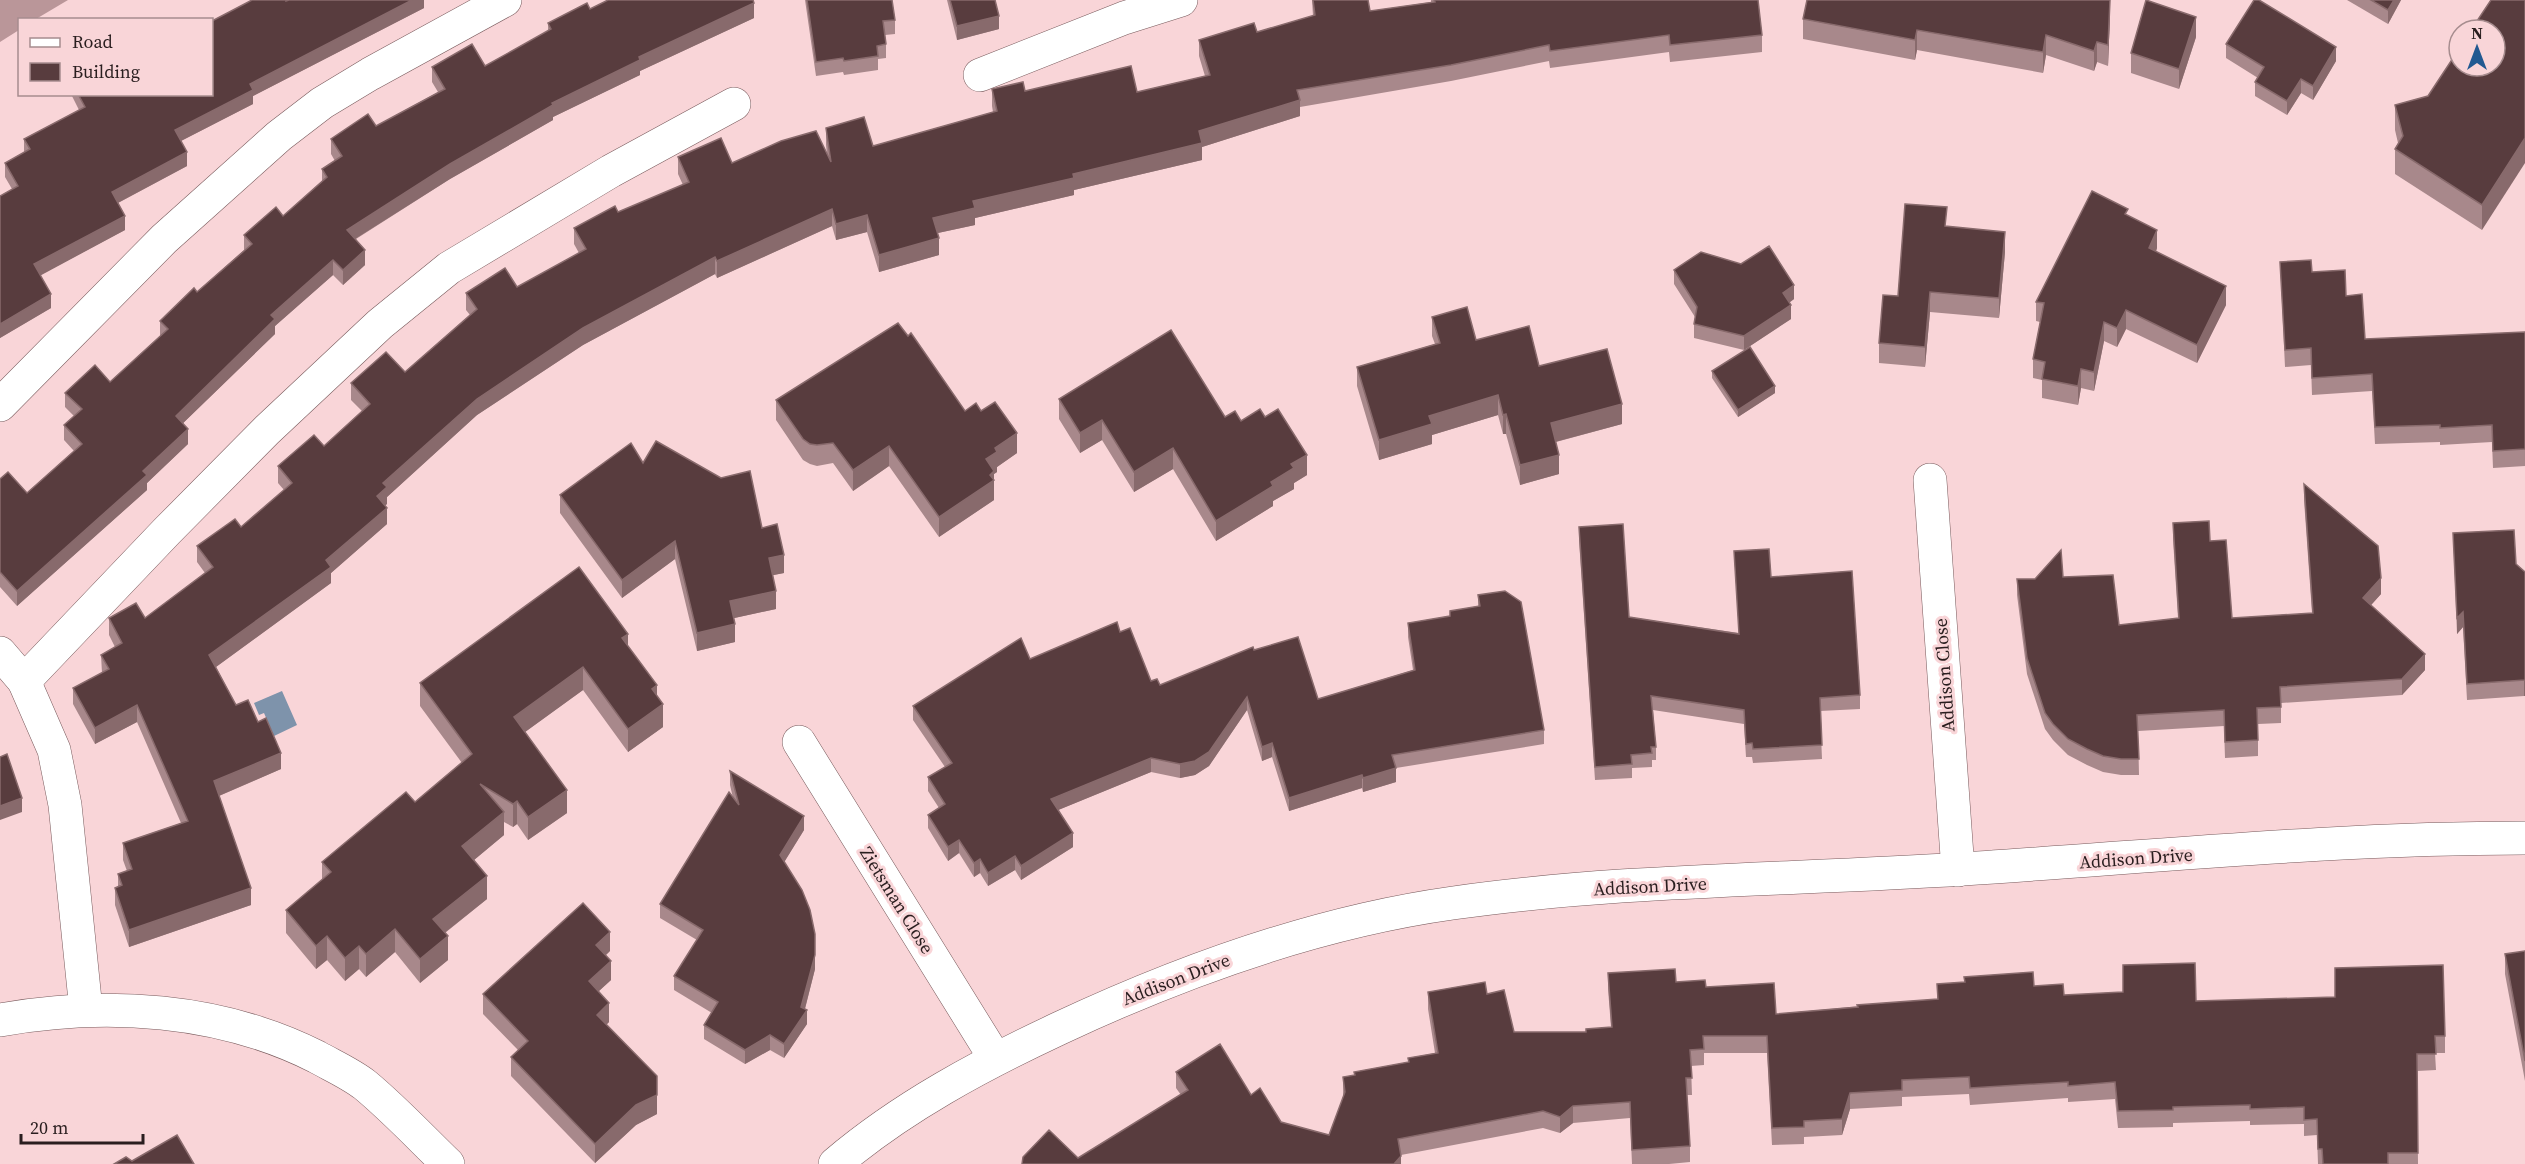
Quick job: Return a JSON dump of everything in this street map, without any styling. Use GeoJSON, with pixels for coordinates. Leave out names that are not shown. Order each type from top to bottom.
{"type":"FeatureCollection","features":[{"type":"Feature","properties":{"kind":"street"},"geometry":{"type":"LineString","coordinates":[[0,405],[164,239],[279,136],[322,103],[370,74],[505,0]]}},
{"type":"Feature","properties":{"kind":"street"},"geometry":{"type":"LineString","coordinates":[[980,75],[1124,18],[1181,0]]}},
{"type":"Feature","properties":{"kind":"street"},"geometry":{"type":"LineString","coordinates":[[24,681],[242,455],[380,324],[449,268],[684,129],[734,104]]}},
{"type":"Feature","properties":{"kind":"street","name":"Addison Close"},"geometry":{"type":"LineString","coordinates":[[1930,480],[1958,870]]}},
{"type":"Feature","properties":{"kind":"street"},"geometry":{"type":"LineString","coordinates":[[0,653],[24,681],[54,750],[65,805],[86,1010]]}},
{"type":"Feature","properties":{"kind":"street","name":"Zietsman Close"},"geometry":{"type":"LineString","coordinates":[[800,742],[995,1058]]}},
{"type":"Feature","properties":{"kind":"street","name":"Addison Drive"},"geometry":{"type":"LineString","coordinates":[[835,1164],[910,1109],[995,1058],[1102,1008],[1176,978],[1264,947],[1361,920],[1450,903],[1548,891],[1958,870],[2369,842],[2525,838]]}},
{"type":"Feature","properties":{"kind":"street"},"geometry":{"type":"LineString","coordinates":[[0,1020],[86,1010],[194,1017],[260,1032],[330,1064],[364,1085],[448,1164]]}},
{"type":"Feature","properties":{"kind":"shaded area"},"geometry":{"type":"Polygon","coordinates":[[[0,0],[68,0],[38,18],[18,18],[18,31],[0,42],[0,0]]]}},
{"type":"Feature","properties":{"kind":"water"},"geometry":{"type":"Polygon","coordinates":[[[282,691],[297,725],[274,736],[264,713],[259,715],[254,703],[282,691]]]}},
{"type":"Feature","properties":{"kind":"building"},"geometry":{"type":"Polygon","coordinates":[[[252,0],[412,0],[250,84],[253,90],[175,130],[187,152],[112,192],[125,216],[34,264],[51,294],[0,324],[0,196],[18,186],[5,163],[30,149],[24,139],[85,107],[79,96],[213,96],[213,20],[252,0]]]}},
{"type":"Feature","properties":{"kind":"building"},"geometry":{"type":"Polygon","coordinates":[[[608,0],[753,0],[754,3],[639,57],[640,60],[552,103],[553,105],[450,164],[347,230],[365,250],[343,270],[333,260],[271,315],[275,319],[176,416],[188,429],[143,471],[147,475],[17,591],[0,572],[0,479],[8,472],[27,493],[82,444],[64,425],[82,409],[65,393],[95,365],[110,382],[168,329],[160,321],[194,288],[197,292],[252,244],[244,235],[276,207],[283,216],[327,177],[322,169],[342,156],[331,139],[368,114],[376,126],[445,89],[432,67],[472,44],[485,66],[551,29],[548,23],[587,3],[590,9],[608,0]]]}},
{"type":"Feature","properties":{"kind":"building"},"geometry":{"type":"Polygon","coordinates":[[[807,0],[892,0],[895,20],[883,21],[886,44],[877,46],[878,56],[816,62],[807,0]]]}},
{"type":"Feature","properties":{"kind":"building"},"geometry":{"type":"Polygon","coordinates":[[[950,0],[995,0],[999,16],[957,26],[950,0]]]}},
{"type":"Feature","properties":{"kind":"building"},"geometry":{"type":"Polygon","coordinates":[[[1313,0],[1368,0],[1370,11],[1435,2],[1434,0],[1758,0],[1762,35],[1670,45],[1669,35],[1550,51],[1549,45],[1451,65],[1297,90],[1300,100],[1199,131],[1202,143],[1073,174],[1074,178],[973,201],[975,208],[933,218],[939,238],[879,255],[867,215],[836,224],[832,209],[717,261],[715,257],[583,328],[477,399],[383,483],[387,487],[377,496],[387,508],[326,560],[331,567],[209,655],[236,705],[248,700],[258,722],[266,718],[281,753],[214,781],[251,888],[129,930],[115,888],[122,885],[118,874],[132,869],[123,843],[188,821],[137,705],[95,728],[73,688],[109,669],[101,655],[122,643],[109,618],[136,603],[145,618],[213,567],[197,546],[235,519],[241,527],[292,483],[278,466],[314,435],[324,446],[370,404],[351,383],[386,352],[405,372],[477,309],[466,293],[505,268],[517,287],[586,249],[574,228],[615,206],[618,212],[689,182],[678,157],[721,138],[732,163],[781,141],[816,131],[831,162],[826,128],[864,117],[873,146],[997,111],[992,89],[1023,82],[1025,91],[1131,66],[1137,92],[1210,75],[1199,40],[1254,23],[1257,32],[1315,15],[1313,0]]]}},
{"type":"Feature","properties":{"kind":"building"},"geometry":{"type":"Polygon","coordinates":[[[1807,0],[2110,0],[2108,45],[2097,42],[2094,51],[2046,35],[2043,52],[1917,30],[1915,40],[1803,19],[1807,0]]]}},
{"type":"Feature","properties":{"kind":"building"},"geometry":{"type":"Polygon","coordinates":[[[2146,0],[2196,17],[2179,69],[2131,53],[2146,0]]]}},
{"type":"Feature","properties":{"kind":"building"},"geometry":{"type":"Polygon","coordinates":[[[2254,0],[2259,0],[2336,47],[2313,86],[2301,79],[2287,101],[2255,82],[2264,67],[2226,44],[2254,0]]]}},
{"type":"Feature","properties":{"kind":"building"},"geometry":{"type":"Polygon","coordinates":[[[2371,0],[2394,0],[2388,10],[2371,0]]]}},
{"type":"Feature","properties":{"kind":"building"},"geometry":{"type":"Polygon","coordinates":[[[2491,0],[2525,0],[2525,138],[2482,205],[2395,149],[2403,136],[2395,105],[2428,96],[2447,67],[2447,78],[2507,78],[2507,18],[2479,18],[2491,0]]]}},
{"type":"Feature","properties":{"kind":"building"},"geometry":{"type":"Polygon","coordinates":[[[2092,191],[2128,209],[2125,214],[2157,230],[2149,248],[2226,286],[2197,345],[2126,310],[2117,328],[2104,322],[2094,372],[2081,369],[2078,386],[2042,379],[2045,362],[2033,359],[2044,303],[2036,302],[2092,191]]]}},
{"type":"Feature","properties":{"kind":"building"},"geometry":{"type":"Polygon","coordinates":[[[1905,204],[1947,207],[1945,226],[2005,232],[1999,298],[1930,292],[1925,347],[1879,343],[1883,295],[1898,296],[1905,204]]]}},
{"type":"Feature","properties":{"kind":"building"},"geometry":{"type":"Polygon","coordinates":[[[1769,246],[1794,285],[1783,293],[1791,305],[1744,336],[1694,324],[1697,307],[1674,270],[1701,252],[1741,264],[1769,246]]]}},
{"type":"Feature","properties":{"kind":"building"},"geometry":{"type":"Polygon","coordinates":[[[2311,260],[2312,272],[2345,270],[2346,296],[2362,294],[2365,339],[2525,332],[2525,449],[2493,451],[2492,425],[2440,428],[2440,425],[2375,427],[2372,374],[2312,378],[2311,348],[2285,350],[2280,262],[2311,260]]]}},
{"type":"Feature","properties":{"kind":"building"},"geometry":{"type":"Polygon","coordinates":[[[1467,307],[1476,340],[1529,326],[1539,366],[1607,349],[1622,404],[1551,423],[1559,455],[1520,465],[1506,414],[1503,415],[1498,395],[1429,416],[1432,424],[1379,440],[1357,367],[1440,343],[1432,317],[1467,307]]]}},
{"type":"Feature","properties":{"kind":"building"},"geometry":{"type":"Polygon","coordinates":[[[898,323],[908,336],[911,333],[965,411],[976,403],[981,411],[995,402],[1017,433],[995,448],[997,452],[986,459],[994,471],[990,475],[994,480],[939,517],[889,446],[853,470],[833,443],[817,445],[810,444],[803,439],[776,400],[898,323]]]}},
{"type":"Feature","properties":{"kind":"building"},"geometry":{"type":"Polygon","coordinates":[[[1171,330],[1225,417],[1235,411],[1241,421],[1260,409],[1265,417],[1278,409],[1307,455],[1291,464],[1294,468],[1271,482],[1273,486],[1216,521],[1173,448],[1134,472],[1102,420],[1080,433],[1059,399],[1171,330]]]}},
{"type":"Feature","properties":{"kind":"building"},"geometry":{"type":"Polygon","coordinates":[[[1750,347],[1775,386],[1738,410],[1712,371],[1750,347]]]}},
{"type":"Feature","properties":{"kind":"building"},"geometry":{"type":"Polygon","coordinates":[[[656,441],[721,478],[750,471],[762,528],[777,524],[784,555],[769,558],[776,591],[730,601],[735,624],[697,633],[675,541],[622,580],[560,495],[631,443],[643,463],[656,441]]]}},
{"type":"Feature","properties":{"kind":"building"},"geometry":{"type":"Polygon","coordinates":[[[2304,484],[2378,546],[2381,578],[2363,598],[2425,654],[2402,679],[2280,687],[2281,707],[2257,708],[2258,740],[2225,742],[2224,710],[2137,715],[2139,759],[2103,756],[2068,739],[2045,713],[2027,658],[2017,579],[2035,579],[2061,550],[2063,577],[2113,575],[2119,625],[2179,618],[2173,523],[2209,521],[2210,541],[2226,540],[2232,618],[2313,613],[2304,484]]]}},
{"type":"Feature","properties":{"kind":"building"},"geometry":{"type":"Polygon","coordinates":[[[1623,524],[1629,617],[1739,634],[1734,551],[1769,549],[1771,577],[1852,571],[1860,695],[1820,698],[1822,745],[1753,749],[1752,743],[1746,744],[1744,710],[1651,696],[1656,747],[1651,747],[1652,753],[1631,755],[1632,764],[1595,767],[1579,527],[1623,524]]]}},
{"type":"Feature","properties":{"kind":"building"},"geometry":{"type":"Polygon","coordinates":[[[2514,530],[2516,564],[2525,572],[2525,680],[2467,684],[2463,612],[2457,618],[2453,533],[2514,530]]]}},
{"type":"Feature","properties":{"kind":"building"},"geometry":{"type":"Polygon","coordinates":[[[579,567],[628,634],[622,638],[657,685],[652,689],[663,704],[628,729],[583,667],[514,717],[567,790],[528,817],[517,801],[513,804],[480,784],[504,812],[462,846],[487,876],[433,919],[448,936],[420,959],[395,929],[366,954],[359,946],[345,958],[327,936],[316,946],[286,910],[331,872],[322,862],[406,792],[415,802],[472,754],[420,683],[579,567]]]}},
{"type":"Feature","properties":{"kind":"building"},"geometry":{"type":"Polygon","coordinates":[[[1505,591],[1521,602],[1544,730],[1392,755],[1396,768],[1363,778],[1362,775],[1289,798],[1272,743],[1262,747],[1247,697],[1209,752],[1195,761],[1180,764],[1151,758],[1051,799],[1073,833],[1021,866],[1015,856],[988,873],[980,859],[974,863],[959,840],[948,847],[928,815],[945,804],[928,777],[952,763],[913,706],[1021,638],[1030,659],[1117,622],[1120,632],[1130,628],[1151,681],[1157,679],[1160,685],[1253,647],[1254,650],[1298,637],[1318,699],[1415,670],[1408,623],[1450,616],[1450,611],[1480,606],[1478,595],[1505,591]]]}},
{"type":"Feature","properties":{"kind":"building"},"geometry":{"type":"Polygon","coordinates":[[[7,754],[22,798],[0,806],[0,757],[7,754]]]}},
{"type":"Feature","properties":{"kind":"building"},"geometry":{"type":"Polygon","coordinates":[[[730,771],[804,816],[780,855],[802,890],[810,910],[815,934],[815,955],[801,1007],[807,1010],[784,1044],[770,1035],[745,1050],[704,1025],[718,1002],[674,976],[703,930],[660,904],[729,792],[739,805],[730,771]]]}},
{"type":"Feature","properties":{"kind":"building"},"geometry":{"type":"Polygon","coordinates":[[[583,903],[610,932],[596,945],[611,961],[589,981],[609,1003],[597,1015],[657,1076],[657,1095],[636,1105],[595,1144],[511,1057],[528,1041],[483,994],[583,903]]]}},
{"type":"Feature","properties":{"kind":"building"},"geometry":{"type":"Polygon","coordinates":[[[2525,951],[2525,1061],[2505,954],[2525,951]]]}},
{"type":"Feature","properties":{"kind":"building"},"geometry":{"type":"Polygon","coordinates":[[[2195,963],[2196,1001],[2335,997],[2335,968],[2443,965],[2445,1036],[2435,1036],[2436,1054],[2417,1054],[2418,1153],[2388,1153],[2388,1164],[2323,1164],[2322,1149],[2318,1149],[2317,1119],[2304,1120],[2304,1107],[2250,1109],[2250,1105],[2118,1111],[2115,1082],[2068,1086],[2068,1082],[1970,1088],[1969,1077],[1902,1080],[1902,1090],[1850,1093],[1842,1119],[1804,1121],[1804,1127],[1772,1128],[1767,1036],[1703,1036],[1704,1049],[1690,1050],[1692,1078],[1686,1078],[1690,1146],[1632,1150],[1630,1102],[1573,1106],[1560,1117],[1543,1111],[1398,1139],[1401,1156],[1394,1164],[1022,1164],[1023,1157],[1049,1130],[1078,1158],[1188,1090],[1176,1072],[1220,1044],[1251,1095],[1260,1088],[1281,1122],[1329,1135],[1345,1092],[1343,1077],[1355,1075],[1354,1072],[1409,1062],[1408,1058],[1438,1053],[1428,992],[1485,982],[1487,994],[1504,990],[1514,1032],[1586,1032],[1586,1029],[1612,1027],[1608,973],[1675,969],[1676,982],[1705,980],[1706,987],[1774,983],[1776,1014],[1938,999],[1937,984],[1965,982],[1964,977],[2033,972],[2034,986],[2063,984],[2064,995],[2123,992],[2123,965],[2195,963]]]}},
{"type":"Feature","properties":{"kind":"building"},"geometry":{"type":"Polygon","coordinates":[[[177,1135],[194,1164],[114,1164],[126,1157],[132,1161],[177,1135]]]}}]}
